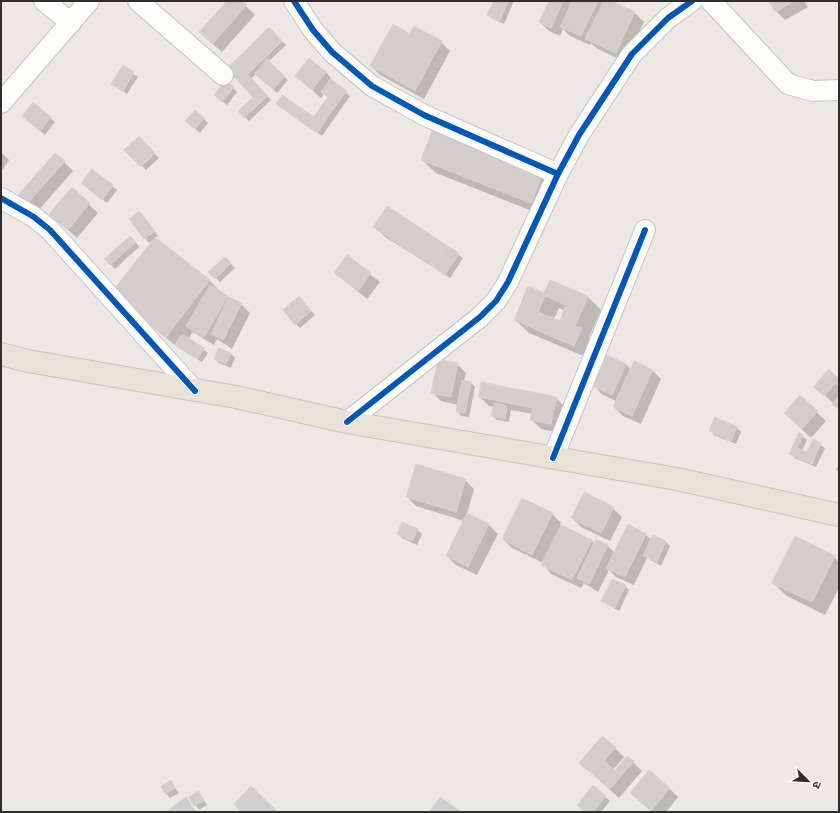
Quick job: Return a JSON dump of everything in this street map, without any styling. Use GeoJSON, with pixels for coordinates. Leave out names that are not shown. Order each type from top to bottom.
{"type":"FeatureCollection","features":[{"type":"Feature","properties":{"kind":"highway"},"geometry":{"type":"LineString","coordinates":[[1,354],[28,361],[236,397],[347,422],[677,479],[839,515]]}},
{"type":"Feature","properties":{"kind":"street"},"geometry":{"type":"LineString","coordinates":[[44,1],[71,23]]}},
{"type":"Feature","properties":{"kind":"street"},"geometry":{"type":"LineString","coordinates":[[1,103],[89,1]]}},
{"type":"Feature","properties":{"kind":"street"},"geometry":{"type":"LineString","coordinates":[[138,1],[224,75]]}},
{"type":"Feature","properties":{"kind":"street"},"geometry":{"type":"LineString","coordinates":[[294,1],[313,30],[332,52],[372,86],[424,115],[558,174]]}},
{"type":"Feature","properties":{"kind":"street"},"geometry":{"type":"LineString","coordinates":[[347,422],[469,326],[496,301],[508,282],[558,174],[579,135],[632,54],[668,18],[692,1]]}},
{"type":"Feature","properties":{"kind":"street"},"geometry":{"type":"LineString","coordinates":[[711,1],[788,84],[813,91],[839,90]]}},
{"type":"Feature","properties":{"kind":"street"},"geometry":{"type":"LineString","coordinates":[[1,198],[29,214],[50,230],[195,390]]}},
{"type":"Feature","properties":{"kind":"street"},"geometry":{"type":"LineString","coordinates":[[553,458],[645,230]]}},
{"type":"Feature","properties":{"kind":"building"},"geometry":{"type":"Polygon","coordinates":[[[227,1],[242,1],[247,5],[212,44],[199,32],[227,1]]]}},
{"type":"Feature","properties":{"kind":"building"},"geometry":{"type":"Polygon","coordinates":[[[494,1],[508,1],[500,21],[487,15],[494,1]]]}},
{"type":"Feature","properties":{"kind":"building"},"geometry":{"type":"Polygon","coordinates":[[[549,1],[563,1],[551,28],[539,22],[549,1]]]}},
{"type":"Feature","properties":{"kind":"building"},"geometry":{"type":"Polygon","coordinates":[[[572,1],[598,1],[581,36],[560,27],[572,1]]]}},
{"type":"Feature","properties":{"kind":"building"},"geometry":{"type":"Polygon","coordinates":[[[604,1],[611,1],[635,12],[616,53],[585,39],[604,1]]]}},
{"type":"Feature","properties":{"kind":"building"},"geometry":{"type":"Polygon","coordinates":[[[769,1],[794,1],[775,12],[769,1]]]}},
{"type":"Feature","properties":{"kind":"building"},"geometry":{"type":"Polygon","coordinates":[[[393,24],[410,34],[387,75],[370,66],[393,24]]]}},
{"type":"Feature","properties":{"kind":"building"},"geometry":{"type":"Polygon","coordinates":[[[414,26],[442,41],[415,91],[387,75],[414,26]]]}},
{"type":"Feature","properties":{"kind":"building"},"geometry":{"type":"Polygon","coordinates":[[[269,27],[282,41],[272,51],[259,37],[269,27]]]}},
{"type":"Feature","properties":{"kind":"building"},"geometry":{"type":"Polygon","coordinates":[[[259,37],[272,51],[256,66],[244,52],[259,37]]]}},
{"type":"Feature","properties":{"kind":"building"},"geometry":{"type":"Polygon","coordinates":[[[244,52],[256,66],[239,82],[226,69],[244,52]]]}},
{"type":"Feature","properties":{"kind":"building"},"geometry":{"type":"Polygon","coordinates":[[[309,58],[326,72],[312,90],[295,76],[309,58]]]}},
{"type":"Feature","properties":{"kind":"building"},"geometry":{"type":"Polygon","coordinates":[[[267,59],[275,67],[263,81],[255,74],[267,59]]]}},
{"type":"Feature","properties":{"kind":"building"},"geometry":{"type":"Polygon","coordinates":[[[123,65],[134,72],[123,91],[111,84],[123,65]]]}},
{"type":"Feature","properties":{"kind":"building"},"geometry":{"type":"Polygon","coordinates":[[[275,67],[285,76],[273,89],[263,81],[275,67]]]}},
{"type":"Feature","properties":{"kind":"building"},"geometry":{"type":"Polygon","coordinates":[[[247,74],[268,96],[259,104],[239,82],[247,74]]]}},
{"type":"Feature","properties":{"kind":"building"},"geometry":{"type":"Polygon","coordinates":[[[330,79],[347,91],[337,104],[321,92],[330,79]]]}},
{"type":"Feature","properties":{"kind":"building"},"geometry":{"type":"Polygon","coordinates":[[[225,81],[234,87],[222,102],[214,95],[225,81]]]}},
{"type":"Feature","properties":{"kind":"building"},"geometry":{"type":"Polygon","coordinates":[[[282,95],[314,117],[307,126],[276,104],[282,95]]]}},
{"type":"Feature","properties":{"kind":"building"},"geometry":{"type":"Polygon","coordinates":[[[253,97],[259,104],[244,118],[238,111],[253,97]]]}},
{"type":"Feature","properties":{"kind":"building"},"geometry":{"type":"Polygon","coordinates":[[[328,97],[337,104],[317,133],[307,126],[328,97]]]}},
{"type":"Feature","properties":{"kind":"building"},"geometry":{"type":"Polygon","coordinates":[[[33,102],[51,117],[40,131],[22,116],[33,102]]]}},
{"type":"Feature","properties":{"kind":"building"},"geometry":{"type":"Polygon","coordinates":[[[195,110],[204,118],[195,129],[185,121],[195,110]]]}},
{"type":"Feature","properties":{"kind":"building"},"geometry":{"type":"Polygon","coordinates":[[[433,129],[543,173],[531,203],[421,160],[433,129]]]}},
{"type":"Feature","properties":{"kind":"building"},"geometry":{"type":"Polygon","coordinates":[[[139,136],[155,153],[141,167],[124,150],[139,136]]]}},
{"type":"Feature","properties":{"kind":"building"},"geometry":{"type":"Polygon","coordinates":[[[55,153],[65,161],[28,203],[18,195],[55,153]]]}},
{"type":"Feature","properties":{"kind":"building"},"geometry":{"type":"Polygon","coordinates":[[[92,169],[113,185],[102,200],[81,183],[92,169]]]}},
{"type":"Feature","properties":{"kind":"building"},"geometry":{"type":"Polygon","coordinates":[[[72,187],[90,203],[68,230],[49,214],[72,187]]]}},
{"type":"Feature","properties":{"kind":"building"},"geometry":{"type":"Polygon","coordinates":[[[387,206],[446,245],[432,266],[373,227],[387,206]]]}},
{"type":"Feature","properties":{"kind":"building"},"geometry":{"type":"Polygon","coordinates":[[[139,211],[155,231],[144,239],[129,219],[139,211]]]}},
{"type":"Feature","properties":{"kind":"building"},"geometry":{"type":"Polygon","coordinates":[[[130,236],[136,242],[110,265],[104,259],[130,236]]]}},
{"type":"Feature","properties":{"kind":"building"},"geometry":{"type":"Polygon","coordinates":[[[155,237],[210,280],[166,337],[111,293],[155,237]]]}},
{"type":"Feature","properties":{"kind":"building"},"geometry":{"type":"Polygon","coordinates":[[[446,245],[459,253],[445,275],[432,266],[446,245]]]}},
{"type":"Feature","properties":{"kind":"building"},"geometry":{"type":"Polygon","coordinates":[[[347,255],[371,273],[358,291],[334,273],[347,255]]]}},
{"type":"Feature","properties":{"kind":"building"},"geometry":{"type":"Polygon","coordinates":[[[225,257],[231,263],[215,279],[208,272],[225,257]]]}},
{"type":"Feature","properties":{"kind":"building"},"geometry":{"type":"Polygon","coordinates":[[[550,280],[588,296],[575,326],[582,328],[574,346],[514,320],[528,286],[544,293],[550,280]],[[545,296],[538,312],[560,321],[566,305],[545,296]]]}},
{"type":"Feature","properties":{"kind":"building"},"geometry":{"type":"Polygon","coordinates":[[[210,285],[228,296],[204,337],[186,326],[210,285]]]}},
{"type":"Feature","properties":{"kind":"building"},"geometry":{"type":"Polygon","coordinates":[[[299,296],[311,311],[295,325],[283,310],[299,296]]]}},
{"type":"Feature","properties":{"kind":"building"},"geometry":{"type":"Polygon","coordinates":[[[229,297],[242,303],[223,340],[211,334],[229,297]]]}},
{"type":"Feature","properties":{"kind":"building"},"geometry":{"type":"Polygon","coordinates":[[[182,334],[204,348],[198,359],[175,345],[182,334]]]}},
{"type":"Feature","properties":{"kind":"building"},"geometry":{"type":"Polygon","coordinates":[[[219,348],[231,353],[226,364],[214,359],[219,348]]]}},
{"type":"Feature","properties":{"kind":"building"},"geometry":{"type":"Polygon","coordinates":[[[607,355],[626,364],[612,395],[593,386],[607,355]]]}},
{"type":"Feature","properties":{"kind":"building"},"geometry":{"type":"Polygon","coordinates":[[[438,359],[458,363],[451,397],[431,393],[438,359]]]}},
{"type":"Feature","properties":{"kind":"building"},"geometry":{"type":"Polygon","coordinates":[[[634,361],[653,370],[632,416],[613,407],[634,361]]]}},
{"type":"Feature","properties":{"kind":"building"},"geometry":{"type":"Polygon","coordinates":[[[829,369],[839,379],[839,386],[836,383],[824,396],[813,387],[829,369]]]}},
{"type":"Feature","properties":{"kind":"building"},"geometry":{"type":"Polygon","coordinates":[[[462,380],[471,382],[465,413],[456,412],[462,380]]]}},
{"type":"Feature","properties":{"kind":"building"},"geometry":{"type":"Polygon","coordinates":[[[481,382],[557,397],[551,424],[530,420],[533,408],[479,397],[481,382]]]}},
{"type":"Feature","properties":{"kind":"building"},"geometry":{"type":"Polygon","coordinates":[[[800,395],[818,411],[802,429],[784,413],[800,395]]]}},
{"type":"Feature","properties":{"kind":"building"},"geometry":{"type":"Polygon","coordinates":[[[839,396],[839,410],[832,404],[839,396]]]}},
{"type":"Feature","properties":{"kind":"building"},"geometry":{"type":"Polygon","coordinates":[[[494,403],[507,406],[505,419],[491,416],[494,403]]]}},
{"type":"Feature","properties":{"kind":"building"},"geometry":{"type":"Polygon","coordinates":[[[715,417],[737,427],[731,441],[709,431],[715,417]]]}},
{"type":"Feature","properties":{"kind":"building"},"geometry":{"type":"Polygon","coordinates":[[[799,433],[803,435],[797,448],[807,452],[813,439],[821,443],[812,464],[789,454],[799,433]]]}},
{"type":"Feature","properties":{"kind":"building"},"geometry":{"type":"Polygon","coordinates":[[[416,464],[466,479],[456,512],[406,497],[416,464]]]}},
{"type":"Feature","properties":{"kind":"building"},"geometry":{"type":"Polygon","coordinates":[[[584,492],[614,507],[601,533],[571,518],[584,492]]]}},
{"type":"Feature","properties":{"kind":"building"},"geometry":{"type":"Polygon","coordinates":[[[522,498],[553,513],[532,555],[502,539],[522,498]]]}},
{"type":"Feature","properties":{"kind":"building"},"geometry":{"type":"Polygon","coordinates":[[[467,513],[489,524],[468,567],[446,556],[467,513]]]}},
{"type":"Feature","properties":{"kind":"building"},"geometry":{"type":"Polygon","coordinates":[[[402,522],[418,529],[412,541],[397,534],[402,522]]]}},
{"type":"Feature","properties":{"kind":"building"},"geometry":{"type":"Polygon","coordinates":[[[628,524],[646,534],[625,577],[606,568],[628,524]]]}},
{"type":"Feature","properties":{"kind":"building"},"geometry":{"type":"Polygon","coordinates":[[[561,525],[592,540],[572,580],[541,565],[561,525]]]}},
{"type":"Feature","properties":{"kind":"building"},"geometry":{"type":"Polygon","coordinates":[[[653,535],[666,541],[657,562],[643,556],[653,535]]]}},
{"type":"Feature","properties":{"kind":"building"},"geometry":{"type":"Polygon","coordinates":[[[795,536],[835,556],[812,602],[772,583],[795,536]]]}},
{"type":"Feature","properties":{"kind":"building"},"geometry":{"type":"Polygon","coordinates":[[[596,539],[608,545],[589,584],[577,578],[596,539]]]}},
{"type":"Feature","properties":{"kind":"building"},"geometry":{"type":"Polygon","coordinates":[[[612,579],[626,585],[615,608],[601,601],[612,579]]]}},
{"type":"Feature","properties":{"kind":"building"},"geometry":{"type":"Polygon","coordinates":[[[602,736],[616,747],[604,761],[615,770],[627,756],[634,761],[610,789],[579,763],[602,736]]]}},
{"type":"Feature","properties":{"kind":"building"},"geometry":{"type":"Polygon","coordinates":[[[649,770],[670,788],[651,811],[630,793],[649,770]]]}},
{"type":"Feature","properties":{"kind":"building"},"geometry":{"type":"Polygon","coordinates":[[[171,780],[175,788],[165,794],[161,786],[171,780]]]}},
{"type":"Feature","properties":{"kind":"building"},"geometry":{"type":"Polygon","coordinates":[[[593,785],[606,796],[593,812],[585,812],[577,805],[593,785]]]}},
{"type":"Feature","properties":{"kind":"building"},"geometry":{"type":"Polygon","coordinates":[[[251,786],[276,810],[274,812],[241,812],[234,804],[251,786]]]}},
{"type":"Feature","properties":{"kind":"building"},"geometry":{"type":"Polygon","coordinates":[[[199,791],[204,801],[194,806],[189,797],[199,791]]]}},
{"type":"Feature","properties":{"kind":"building"},"geometry":{"type":"Polygon","coordinates":[[[186,797],[196,812],[167,811],[186,797]]]}},
{"type":"Feature","properties":{"kind":"building"},"geometry":{"type":"Polygon","coordinates":[[[440,797],[461,812],[429,812],[440,797]]]}},
{"type":"Feature","properties":{"kind":"cycle path"},"geometry":{"type":"LineString","coordinates":[[294,1],[313,30],[332,52],[372,86],[424,115],[558,174]]}},
{"type":"Feature","properties":{"kind":"cycle path"},"geometry":{"type":"LineString","coordinates":[[347,422],[480,317],[496,301],[508,282],[558,174],[579,135],[632,54],[668,18],[692,1]]}},
{"type":"Feature","properties":{"kind":"cycle path"},"geometry":{"type":"LineString","coordinates":[[1,198],[34,217],[50,230],[195,391]]}},
{"type":"Feature","properties":{"kind":"cycle path"},"geometry":{"type":"LineString","coordinates":[[553,458],[645,230]]}}]}
